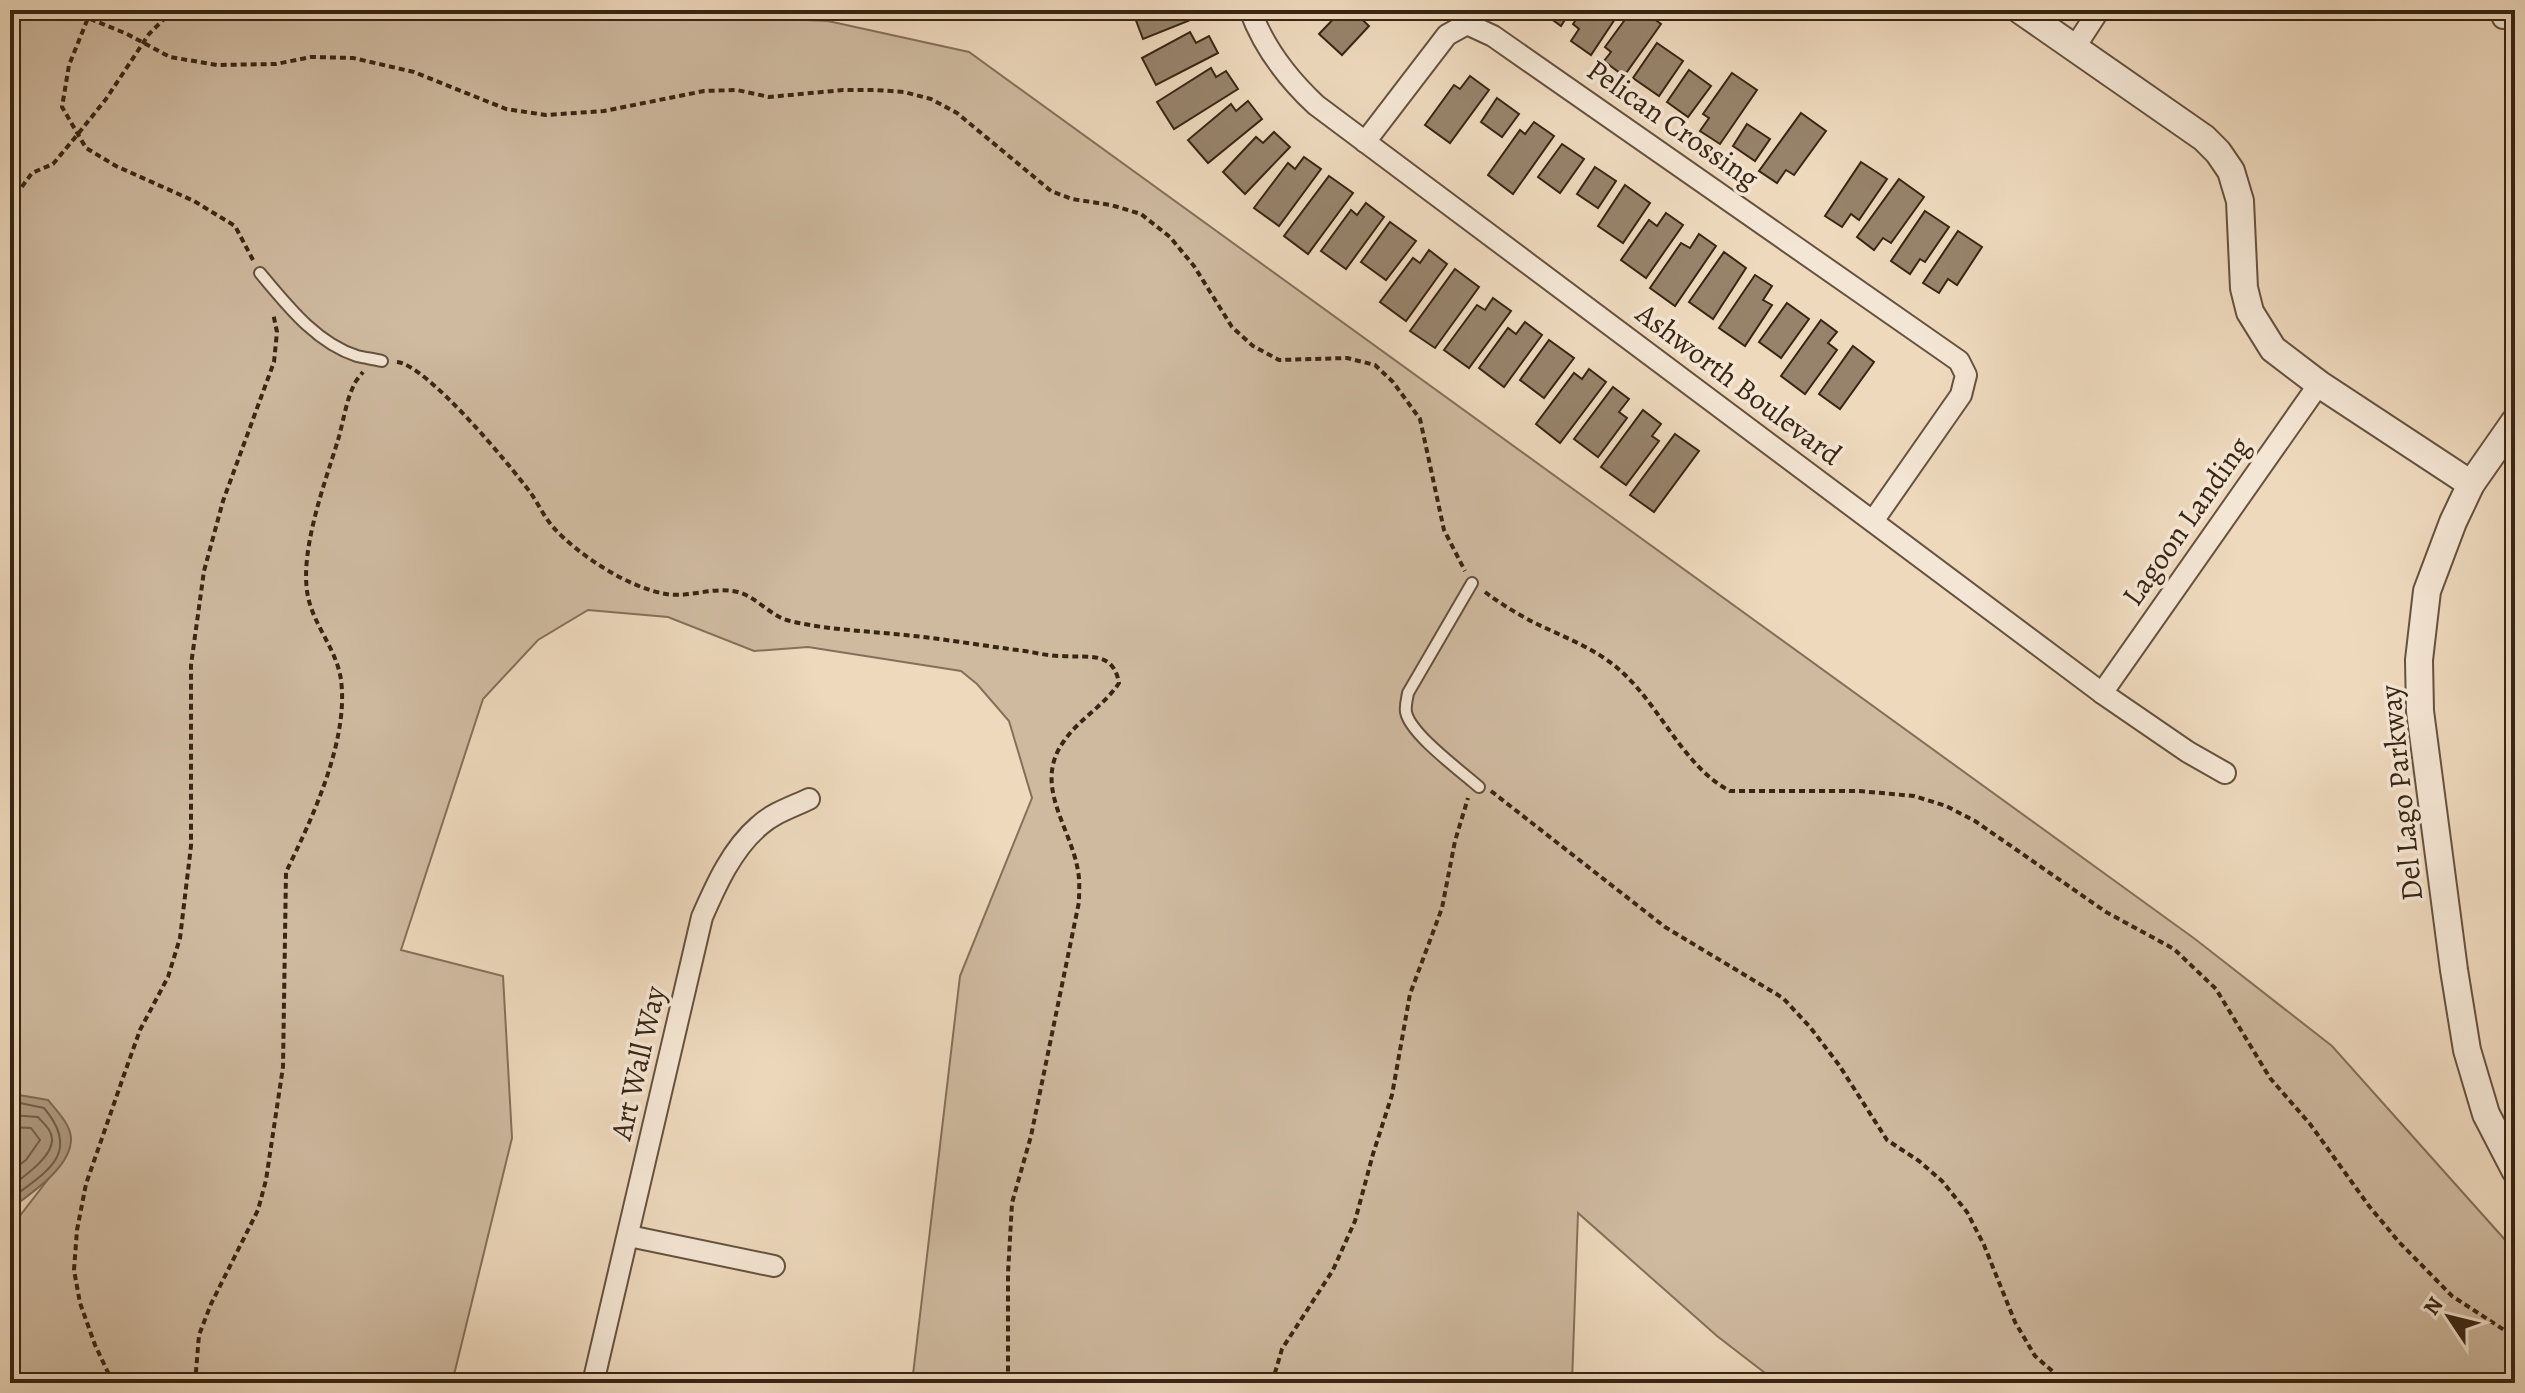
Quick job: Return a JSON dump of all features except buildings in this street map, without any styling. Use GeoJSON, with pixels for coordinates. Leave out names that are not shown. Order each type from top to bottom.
{"type":"FeatureCollection","features":[{"type":"Feature","properties":{"kind":"street","name":"Ashworth Boulevard"},"geometry":{"type":"LineString","coordinates":[[1250,10],[1269,52],[1295,86],[1316,105],[2102,693],[2188,752],[2225,773]]}},
{"type":"Feature","properties":{"kind":"street"},"geometry":{"type":"LineString","coordinates":[[2020,10],[2204,138],[2218,152],[2231,171],[2240,201],[2244,288],[2250,312],[2273,349],[2319,384],[2471,484]]}},
{"type":"Feature","properties":{"kind":"street"},"geometry":{"type":"LineString","coordinates":[[2075,47],[2099,10]]}},
{"type":"Feature","properties":{"kind":"street","name":"Pelican Crossing"},"geometry":{"type":"LineString","coordinates":[[1365,142],[1447,35],[1467,24],[1493,36],[1959,361],[1966,375],[1961,395],[1873,521]]}},
{"type":"Feature","properties":{"kind":"street","name":"Lagoon Landing"},"geometry":{"type":"LineString","coordinates":[[2102,693],[2319,384]]}},
{"type":"Feature","properties":{"kind":"street","name":"Del Lago Parkway"},"geometry":{"type":"LineString","coordinates":[[2515,421],[2471,484],[2453,522],[2427,591],[2419,660],[2420,711],[2467,1050],[2486,1114],[2515,1170]]}},
{"type":"Feature","properties":{"kind":"street","name":"Art Wall Way"},"geometry":{"type":"LineString","coordinates":[[593,1383],[707,906],[716,884],[737,850],[757,827],[809,799]]}},
{"type":"Feature","properties":{"kind":"street"},"geometry":{"type":"LineString","coordinates":[[629,1236],[774,1266]]}},
{"type":"Feature","properties":{"kind":"lane"},"geometry":{"type":"LineString","coordinates":[[260,273],[313,330],[357,356],[382,361]]}},
{"type":"Feature","properties":{"kind":"lane"},"geometry":{"type":"LineString","coordinates":[[1472,583],[1408,693],[1406,711],[1409,722],[1421,735],[1479,787]]}},
{"type":"Feature","properties":{"kind":"path"},"geometry":{"type":"LineString","coordinates":[[10,203],[32,173],[53,164],[78,134],[106,99],[143,42],[163,20],[166,10]]}},
{"type":"Feature","properties":{"kind":"path"},"geometry":{"type":"LineString","coordinates":[[260,273],[235,226],[194,201],[116,166],[86,148],[62,107],[69,65],[88,18],[170,57],[217,65],[276,64],[311,57],[353,58],[414,72],[506,109],[546,115],[604,111],[704,91],[737,90],[769,97],[875,90],[904,92],[931,99],[957,113],[1051,191],[1072,199],[1111,205],[1141,214],[1170,237],[1194,266],[1232,327],[1253,346],[1279,360],[1347,358],[1375,365],[1393,382],[1420,419],[1444,530],[1472,583],[1522,616],[1597,654],[1623,672],[1715,783],[1730,791],[1859,791],[1914,796],[1946,806],[1975,821],[2106,912],[2174,949],[2216,989],[2270,1078],[2310,1124],[2399,1242],[2452,1296],[2515,1337]]}},
{"type":"Feature","properties":{"kind":"path"},"geometry":{"type":"LineString","coordinates":[[113,1383],[80,1303],[74,1270],[77,1230],[86,1184],[125,1072],[140,1030],[168,977],[180,938],[191,846],[191,665],[204,571],[223,501],[274,362],[277,332],[273,311]]}},
{"type":"Feature","properties":{"kind":"path"},"geometry":{"type":"LineString","coordinates":[[195,1383],[199,1335],[258,1210],[266,1180],[283,1067],[286,872],[334,751],[341,711],[341,679],[333,653],[308,599],[307,565],[312,527],[353,387],[366,367],[382,361],[402,362],[421,373],[442,392],[530,492],[551,525],[579,552],[655,592],[683,597],[715,589],[741,592],[786,621],[1060,656],[1092,656],[1107,661],[1116,669],[1119,683],[1108,700],[1063,742],[1053,764],[1051,789],[1078,871],[1079,902],[1031,1136],[1012,1203],[1008,1273],[1008,1383]]}},
{"type":"Feature","properties":{"kind":"path"},"geometry":{"type":"LineString","coordinates":[[1272,1383],[1282,1349],[1333,1270],[1355,1221],[1392,1095],[1410,994],[1442,908],[1455,841],[1468,798],[1479,787],[1493,792],[1665,927],[1783,998],[1839,1065],[1887,1140],[1942,1181],[1967,1212],[2015,1322],[2035,1356],[2071,1383]]}},
{"type":"Feature","properties":{"kind":"shaded area"},"geometry":{"type":"Polygon","coordinates":[[[10,10],[593,10],[828,21],[969,52],[2195,939],[2332,1046],[2515,1251],[2515,1383],[1778,1383],[1717,1336],[1578,1213],[1572,1383],[912,1383],[960,976],[1032,798],[1009,721],[977,684],[961,671],[808,647],[754,651],[668,617],[588,610],[538,640],[483,699],[401,950],[503,976],[512,1138],[452,1383],[10,1383],[10,1235],[19,1217],[66,1156],[19,1095],[10,1097],[10,10]]]}},
{"type":"Feature","properties":{"kind":"water"},"geometry":{"type":"Polygon","coordinates":[[[19,1095],[48,1100],[66,1123],[71,1138],[65,1159],[57,1169],[10,1209],[10,1097],[19,1095]]]}}]}
